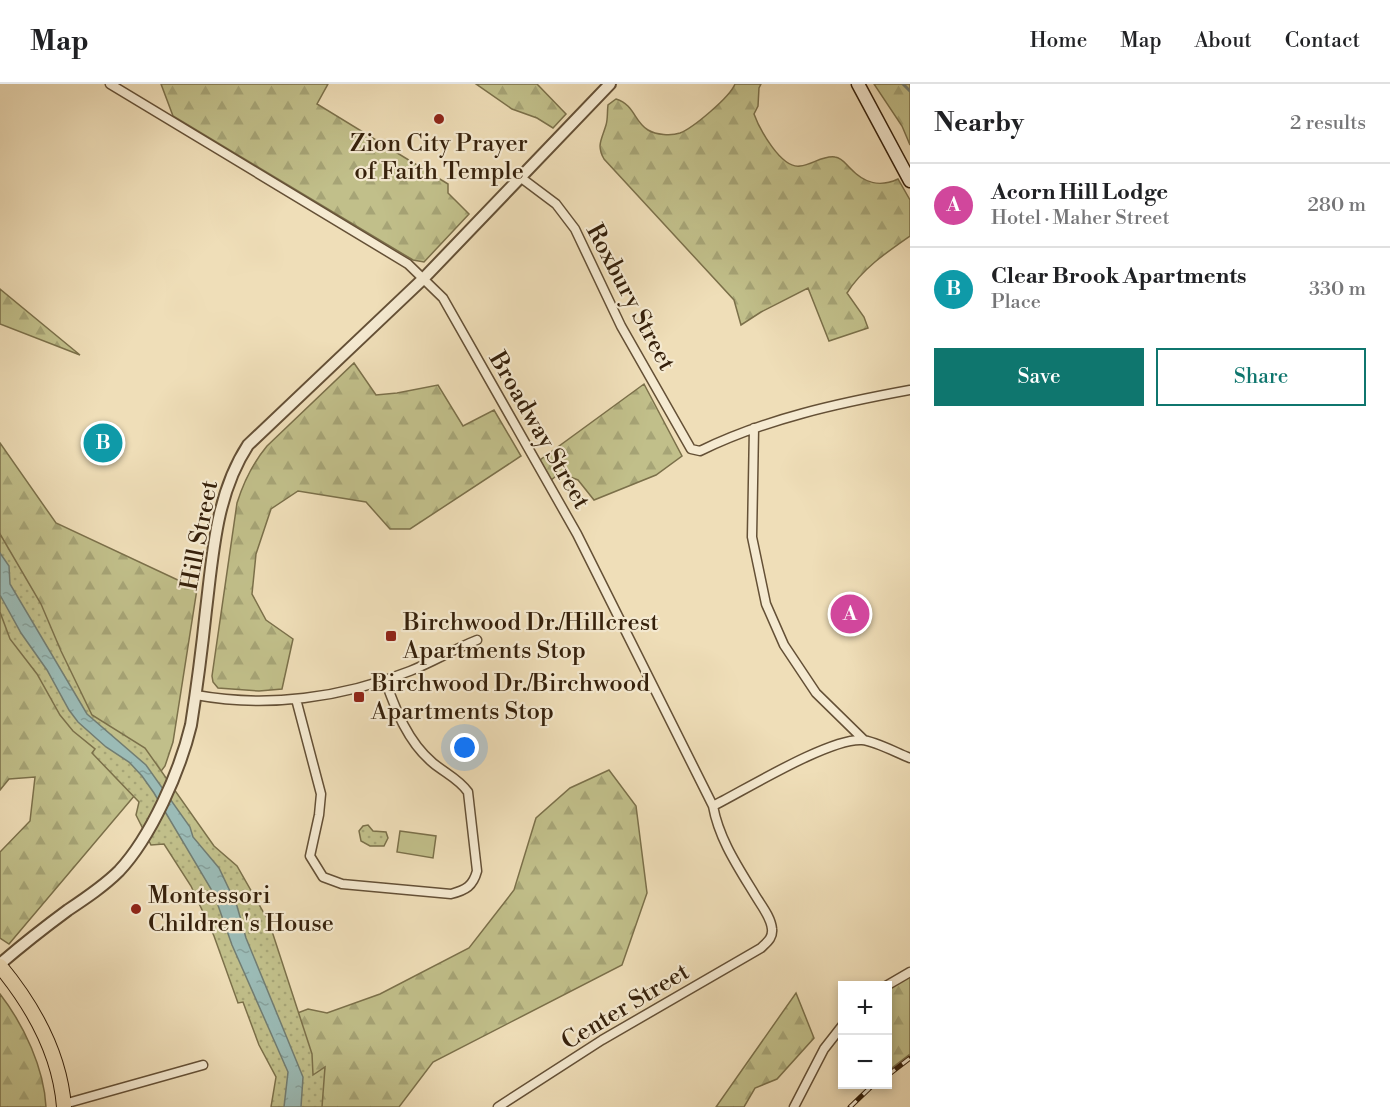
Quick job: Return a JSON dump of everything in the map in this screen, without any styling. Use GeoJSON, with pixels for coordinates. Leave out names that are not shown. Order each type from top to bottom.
{"type":"FeatureCollection","features":[{"type":"Feature","properties":{"kind":"main road"},"geometry":{"type":"LineString","coordinates":[[858,84],[910,181]]}},
{"type":"Feature","properties":{"kind":"main road"},"geometry":{"type":"LineString","coordinates":[[0,965],[35,1014],[56,1066],[64,1105]]}},
{"type":"Feature","properties":{"kind":"street","name":"Broadway Street"},"geometry":{"type":"LineString","coordinates":[[110,84],[408,264],[443,298],[577,534],[713,806],[716,822],[733,858],[768,918],[772,929],[771,938]]}},
{"type":"Feature","properties":{"kind":"street","name":"Hill Street"},"geometry":{"type":"LineString","coordinates":[[0,965],[109,880],[131,856],[170,786],[186,743],[196,695],[218,520],[235,467],[255,437],[423,279],[610,84]]}},
{"type":"Feature","properties":{"kind":"street","name":"Roxbury Street"},"geometry":{"type":"LineString","coordinates":[[520,177],[556,204],[575,230],[621,326],[691,449],[700,451],[754,428]]}},
{"type":"Feature","properties":{"kind":"street"},"geometry":{"type":"LineString","coordinates":[[910,390],[864,398],[754,428],[752,537],[766,604],[784,645],[816,693],[864,740],[910,758]]}},
{"type":"Feature","properties":{"kind":"street"},"geometry":{"type":"LineString","coordinates":[[196,695],[224,700],[327,696],[410,671],[477,640]]}},
{"type":"Feature","properties":{"kind":"street"},"geometry":{"type":"LineString","coordinates":[[296,699],[321,794],[310,856],[323,877],[351,885],[451,894],[463,891],[474,883],[477,871],[468,792],[462,784],[433,763],[405,730],[385,680]]}},
{"type":"Feature","properties":{"kind":"street"},"geometry":{"type":"LineString","coordinates":[[713,806],[809,756],[846,741],[864,740]]}},
{"type":"Feature","properties":{"kind":"street","name":"Center Street"},"geometry":{"type":"LineString","coordinates":[[498,1107],[603,1040],[761,948],[771,938]]}},
{"type":"Feature","properties":{"kind":"street"},"geometry":{"type":"LineString","coordinates":[[892,982],[910,972]]}},
{"type":"Feature","properties":{"kind":"street"},"geometry":{"type":"LineString","coordinates":[[794,1107],[824,1048],[838,1032]]}},
{"type":"Feature","properties":{"kind":"street"},"geometry":{"type":"LineString","coordinates":[[64,1105],[203,1065]]}},
{"type":"Feature","properties":{"kind":"green space"},"geometry":{"type":"Polygon","coordinates":[[[161,84],[328,84],[317,104],[448,184],[448,193],[469,214],[424,262],[413,260],[173,116],[161,84]]]}},
{"type":"Feature","properties":{"kind":"green space"},"geometry":{"type":"Polygon","coordinates":[[[476,84],[537,84],[566,114],[553,128],[537,118],[512,109],[476,84]]]}},
{"type":"Feature","properties":{"kind":"green space"},"geometry":{"type":"Polygon","coordinates":[[[735,84],[761,84],[758,106],[754,114],[778,155],[786,161],[800,166],[826,157],[837,158],[866,180],[884,183],[898,179],[910,200],[910,236],[867,269],[847,293],[864,317],[868,328],[829,341],[808,288],[741,325],[734,300],[604,159],[600,150],[600,142],[607,123],[608,105],[616,99],[627,105],[643,127],[651,132],[680,133],[702,119],[719,104],[735,84]]]}},
{"type":"Feature","properties":{"kind":"green space"},"geometry":{"type":"Polygon","coordinates":[[[874,84],[910,84],[910,145],[902,126],[874,84]]]}},
{"type":"Feature","properties":{"kind":"green space"},"geometry":{"type":"Polygon","coordinates":[[[0,289],[80,355],[0,324],[0,289]]]}},
{"type":"Feature","properties":{"kind":"green space"},"geometry":{"type":"Polygon","coordinates":[[[354,363],[376,395],[438,385],[463,426],[494,410],[521,456],[410,529],[390,529],[366,502],[298,491],[271,509],[256,554],[252,594],[266,620],[293,639],[282,689],[259,691],[218,688],[212,676],[237,503],[243,487],[253,466],[267,446],[354,363]]]}},
{"type":"Feature","properties":{"kind":"green space"},"geometry":{"type":"Polygon","coordinates":[[[644,384],[682,456],[656,475],[594,500],[578,480],[560,473],[551,480],[540,460],[644,384]]]}},
{"type":"Feature","properties":{"kind":"green space"},"geometry":{"type":"Polygon","coordinates":[[[0,443],[56,523],[197,589],[173,742],[165,766],[156,778],[87,714],[0,553],[0,443]]]}},
{"type":"Feature","properties":{"kind":"green space"},"geometry":{"type":"Polygon","coordinates":[[[0,534],[41,604],[92,715],[145,748],[214,846],[237,866],[269,922],[312,1054],[313,1075],[325,1067],[322,1107],[271,1107],[276,1077],[259,1045],[243,1002],[238,1003],[214,936],[191,886],[164,844],[151,845],[136,815],[139,802],[92,753],[95,749],[73,731],[60,715],[37,674],[10,639],[0,612],[0,534]]]}},
{"type":"Feature","properties":{"kind":"green space"},"geometry":{"type":"Polygon","coordinates":[[[0,595],[21,633],[146,782],[9,944],[0,938],[0,852],[30,821],[35,777],[9,779],[0,790],[0,595]]]}},
{"type":"Feature","properties":{"kind":"green space"},"geometry":{"type":"Polygon","coordinates":[[[609,770],[636,806],[647,893],[622,965],[433,1062],[399,1107],[301,1107],[279,1020],[308,1009],[327,1013],[380,994],[469,948],[514,890],[536,818],[570,788],[609,770]]]}},
{"type":"Feature","properties":{"kind":"green space"},"geometry":{"type":"Polygon","coordinates":[[[368,825],[373,831],[386,832],[388,838],[384,846],[370,846],[361,841],[359,831],[363,826],[368,825]]]}},
{"type":"Feature","properties":{"kind":"green space"},"geometry":{"type":"Polygon","coordinates":[[[400,831],[436,836],[433,858],[397,852],[400,831]]]}},
{"type":"Feature","properties":{"kind":"green space"},"geometry":{"type":"Polygon","coordinates":[[[910,975],[910,1054],[892,1068],[892,1035],[892,986],[910,975]]]}},
{"type":"Feature","properties":{"kind":"green space"},"geometry":{"type":"Polygon","coordinates":[[[796,993],[814,1038],[777,1079],[755,1088],[744,1107],[716,1107],[796,993]]]}},
{"type":"Feature","properties":{"kind":"green space"},"geometry":{"type":"Polygon","coordinates":[[[0,994],[17,1019],[31,1047],[41,1077],[46,1107],[0,1107],[0,994]]]}},
{"type":"Feature","properties":{"kind":"water"},"geometry":{"type":"Polygon","coordinates":[[[0,553],[9,566],[10,584],[87,714],[146,765],[190,827],[193,837],[219,868],[237,906],[246,938],[303,1077],[301,1107],[284,1107],[288,1072],[232,945],[214,894],[142,776],[129,762],[106,747],[78,722],[69,710],[0,595],[0,553]]]}},
{"type":"Feature","properties":{"kind":"waterway"},"geometry":{"type":"LineString","coordinates":[[903,84],[910,91]]}},
{"type":"Feature","properties":{"kind":"railway"},"geometry":{"type":"LineString","coordinates":[[892,1072],[910,1058]]}},
{"type":"Feature","properties":{"kind":"railway"},"geometry":{"type":"LineString","coordinates":[[850,1107],[869,1089]]}},
{"type":"Feature","properties":{"kind":"place","name":"Zion City Prayer of Faith Temple"},"geometry":{"type":"Point","coordinates":[439,119]}},
{"type":"Feature","properties":{"kind":"place","name":"Clear Brook Apartments"},"geometry":{"type":"Point","coordinates":[103,443]}},
{"type":"Feature","properties":{"kind":"place","name":"Acorn Hill Lodge"},"geometry":{"type":"Point","coordinates":[850,614]}},
{"type":"Feature","properties":{"kind":"place","name":"Birchwood Dr./Hillcrest Apartments Stop"},"geometry":{"type":"Point","coordinates":[391,636]}},
{"type":"Feature","properties":{"kind":"place","name":"Birchwood Dr./Birchwood Apartments Stop"},"geometry":{"type":"Point","coordinates":[359,697]}},
{"type":"Feature","properties":{"kind":"place","name":"Montessori Children's House"},"geometry":{"type":"Point","coordinates":[136,909]}}]}
